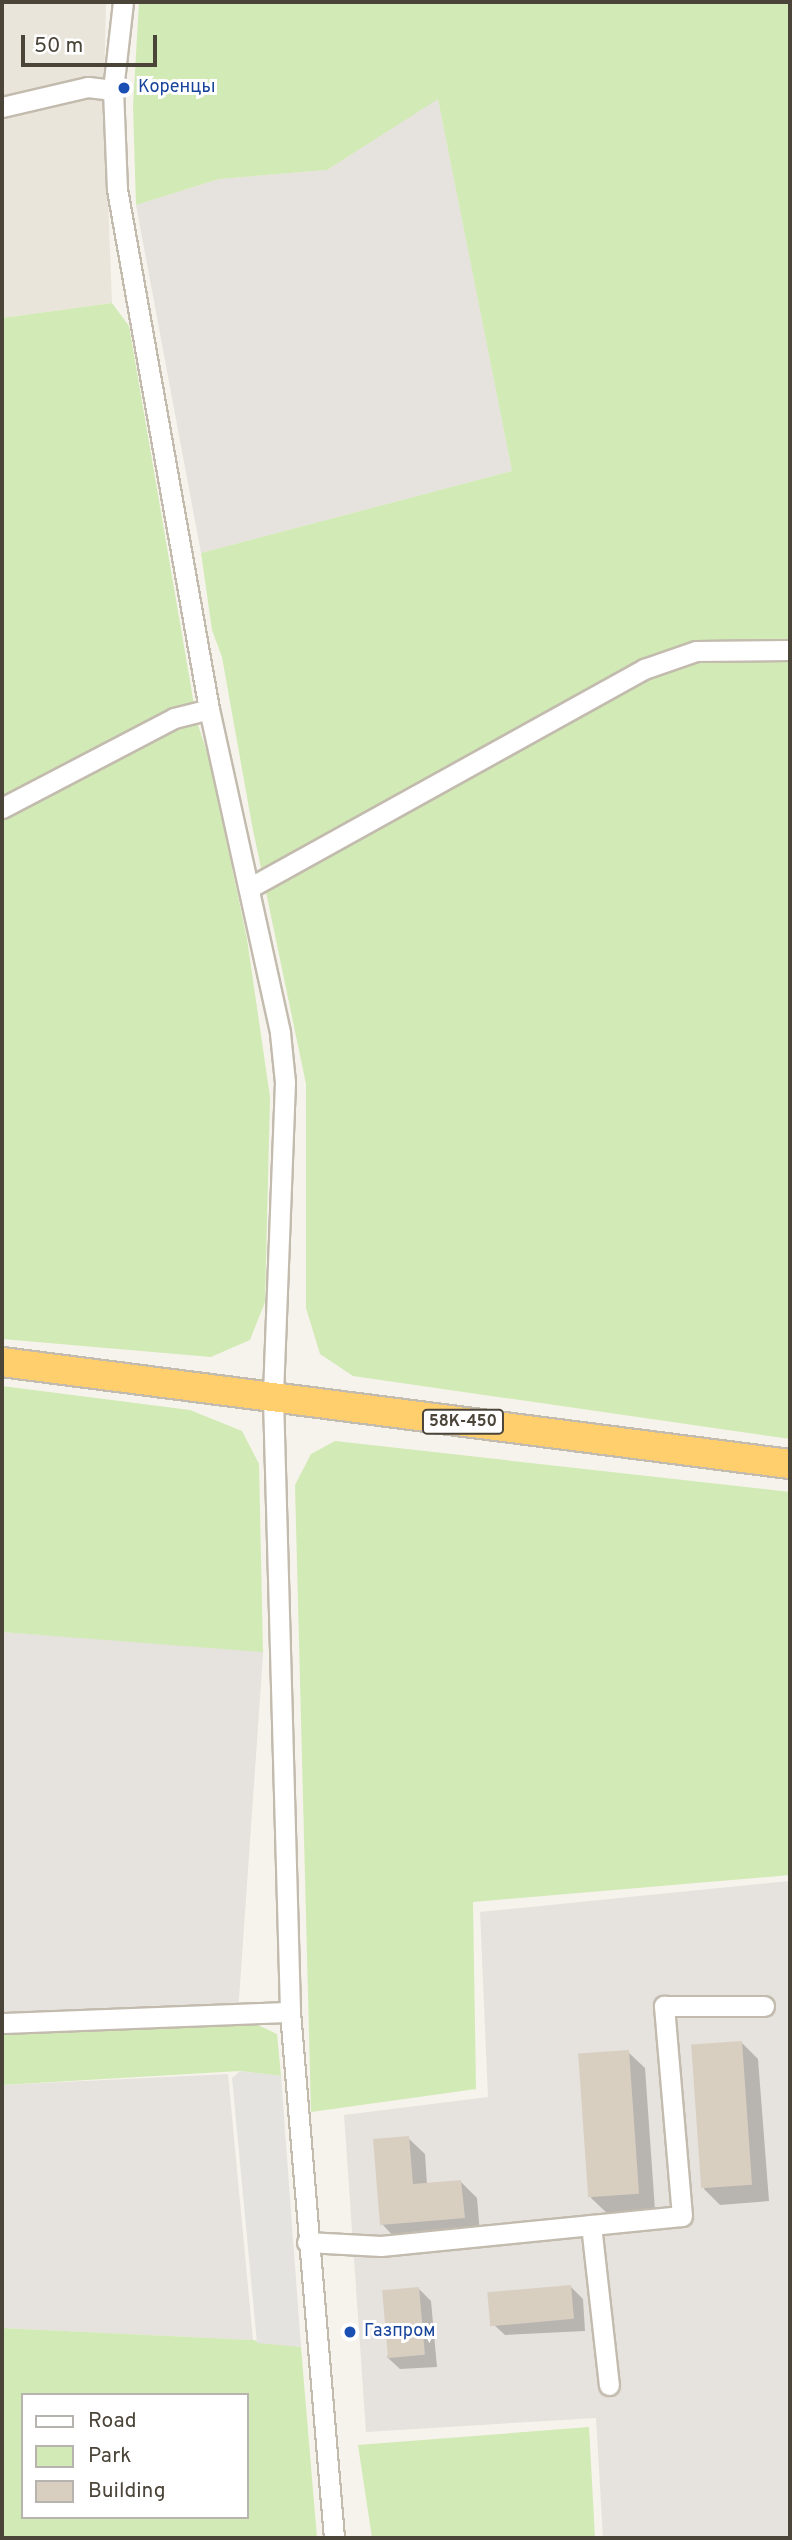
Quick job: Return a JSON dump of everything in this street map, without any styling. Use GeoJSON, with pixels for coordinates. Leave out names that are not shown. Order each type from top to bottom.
{"type":"FeatureCollection","features":[{"type":"Feature","properties":{"kind":"highway","name":"58К-450"},"geometry":{"type":"LineString","coordinates":[[2,1362],[790,1464]]}},
{"type":"Feature","properties":{"kind":"street"},"geometry":{"type":"LineString","coordinates":[[123,2],[113,90],[117,190],[209,709],[280,1033],[285,1082],[273,1398],[290,2012],[307,2242],[334,2538]]}},
{"type":"Feature","properties":{"kind":"street"},"geometry":{"type":"LineString","coordinates":[[2,107],[77,89],[113,90]]}},
{"type":"Feature","properties":{"kind":"street"},"geometry":{"type":"LineString","coordinates":[[249,888],[644,669],[696,651],[790,650]]}},
{"type":"Feature","properties":{"kind":"street"},"geometry":{"type":"LineString","coordinates":[[2,808],[174,718],[209,709]]}},
{"type":"Feature","properties":{"kind":"street"},"geometry":{"type":"LineString","coordinates":[[307,2242],[381,2246],[682,2216],[664,2006],[764,2006]]}},
{"type":"Feature","properties":{"kind":"street"},"geometry":{"type":"LineString","coordinates":[[2,2023],[290,2012]]}},
{"type":"Feature","properties":{"kind":"street"},"geometry":{"type":"LineString","coordinates":[[591,2225],[609,2385]]}},
{"type":"Feature","properties":{"kind":"shaded area","name":"Коренцы"},"geometry":{"type":"Polygon","coordinates":[[[2,2],[106,2],[104,91],[112,303],[2,318],[2,2]]]}},
{"type":"Feature","properties":{"kind":"shaded area"},"geometry":{"type":"Polygon","coordinates":[[[438,98],[512,471],[201,553],[136,205],[219,179],[327,170],[438,98]]]}},
{"type":"Feature","properties":{"kind":"shaded area"},"geometry":{"type":"Polygon","coordinates":[[[2,1632],[263,1650],[237,2034],[2,2018],[2,1632]]]}},
{"type":"Feature","properties":{"kind":"shaded area"},"geometry":{"type":"Polygon","coordinates":[[[790,1881],[790,2538],[603,2538],[596,2418],[366,2432],[344,2115],[488,2097],[480,1912],[790,1881]]]}},
{"type":"Feature","properties":{"kind":"shaded area"},"geometry":{"type":"Polygon","coordinates":[[[240,2071],[281,2076],[301,2347],[257,2343],[232,2078],[240,2071]]]}},
{"type":"Feature","properties":{"kind":"shaded area"},"geometry":{"type":"Polygon","coordinates":[[[228,2074],[253,2340],[2,2328],[2,2085],[228,2074]]]}},
{"type":"Feature","properties":{"kind":"green space"},"geometry":{"type":"Polygon","coordinates":[[[139,2],[790,2],[790,1439],[353,1376],[320,1354],[306,1308],[306,1084],[252,825],[222,657],[212,630],[201,553],[512,471],[438,99],[327,170],[219,179],[136,205],[133,106],[139,2]]]}},
{"type":"Feature","properties":{"kind":"green space"},"geometry":{"type":"Polygon","coordinates":[[[112,303],[129,326],[197,722],[209,758],[247,939],[270,1097],[265,1302],[250,1340],[211,1357],[2,1339],[2,318],[112,303]]]}},
{"type":"Feature","properties":{"kind":"green space"},"geometry":{"type":"Polygon","coordinates":[[[2,1386],[190,1410],[242,1431],[259,1464],[263,1652],[2,1632],[2,1386]]]}},
{"type":"Feature","properties":{"kind":"green space"},"geometry":{"type":"Polygon","coordinates":[[[335,1441],[790,1492],[790,1875],[473,1902],[476,2089],[311,2112],[295,1485],[311,1454],[335,1441]]]}},
{"type":"Feature","properties":{"kind":"green space"},"geometry":{"type":"Polygon","coordinates":[[[247,2020],[277,2034],[281,2076],[240,2071],[2,2085],[2,2034],[247,2020]]]}},
{"type":"Feature","properties":{"kind":"green space"},"geometry":{"type":"Polygon","coordinates":[[[2,2328],[253,2340],[301,2347],[317,2538],[2,2538],[2,2328]]]}},
{"type":"Feature","properties":{"kind":"green space"},"geometry":{"type":"Polygon","coordinates":[[[589,2427],[595,2538],[372,2538],[358,2445],[589,2427]]]}},
{"type":"Feature","properties":{"kind":"building"},"geometry":{"type":"Polygon","coordinates":[[[742,2041],[752,2185],[701,2188],[691,2045],[742,2041]]]}},
{"type":"Feature","properties":{"kind":"building"},"geometry":{"type":"Polygon","coordinates":[[[629,2050],[639,2194],[588,2197],[578,2054],[629,2050]]]}},
{"type":"Feature","properties":{"kind":"building"},"geometry":{"type":"Polygon","coordinates":[[[409,2136],[413,2184],[461,2180],[465,2218],[380,2225],[373,2139],[409,2136]]]}},
{"type":"Feature","properties":{"kind":"building"},"geometry":{"type":"Polygon","coordinates":[[[571,2285],[574,2319],[490,2326],[487,2292],[571,2285]]]}},
{"type":"Feature","properties":{"kind":"building"},"geometry":{"type":"Polygon","coordinates":[[[419,2287],[425,2355],[388,2358],[382,2290],[419,2287]]]}},
{"type":"Feature","properties":{"kind":"place","name":"Коренцы"},"geometry":{"type":"Point","coordinates":[124,88]}},
{"type":"Feature","properties":{"kind":"place","name":"Газпром"},"geometry":{"type":"Point","coordinates":[350,2332]}}]}
